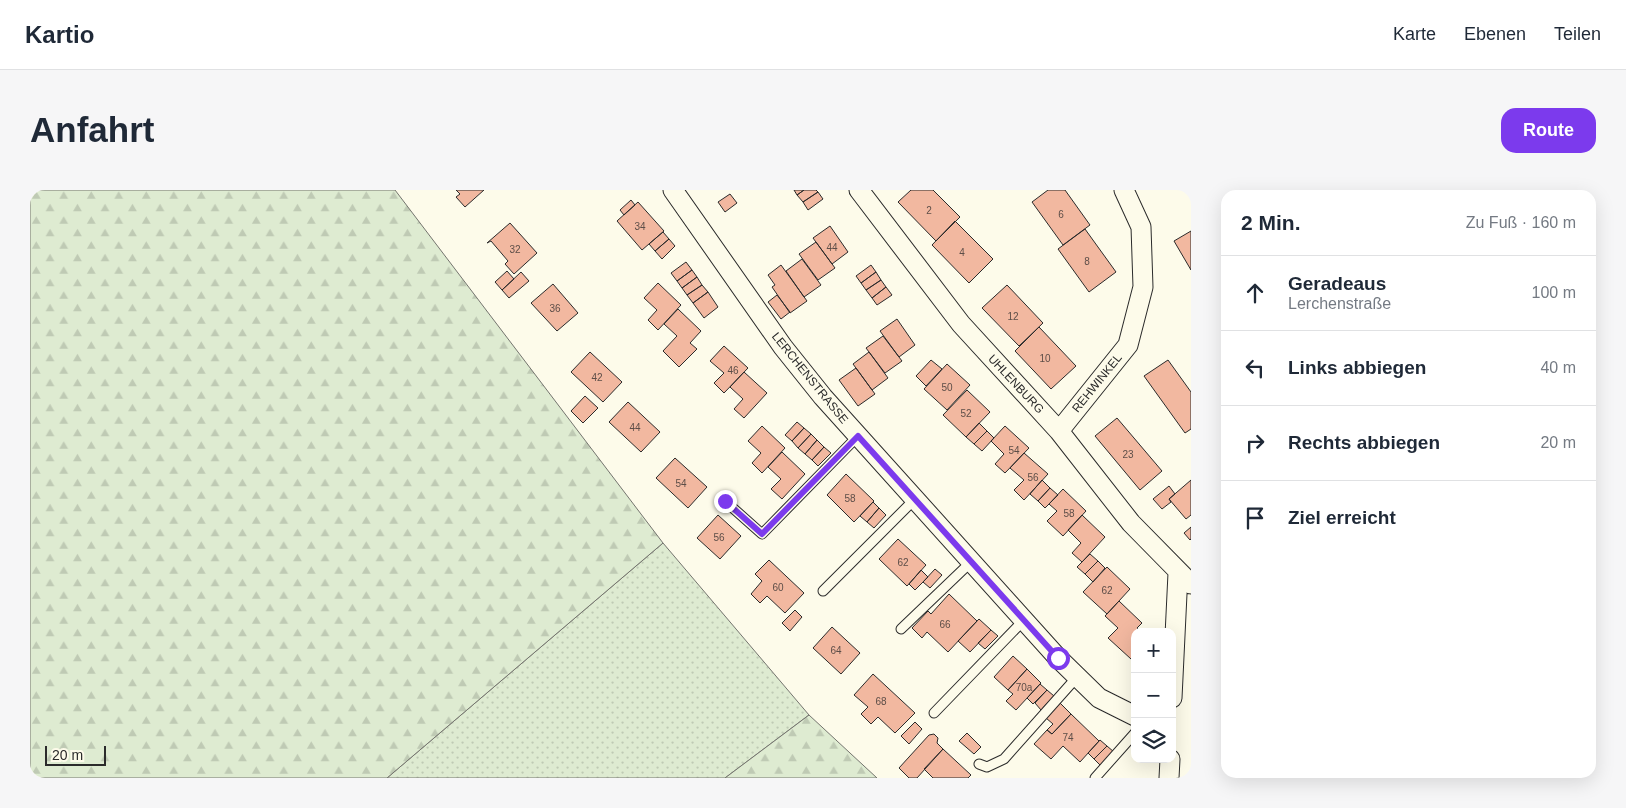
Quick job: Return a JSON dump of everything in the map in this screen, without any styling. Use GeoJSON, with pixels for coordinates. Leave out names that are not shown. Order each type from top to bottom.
{"type":"FeatureCollection","features":[{"type":"Feature","properties":{"kind":"street","name":"LERCHENSTRASSE"},"geometry":{"type":"LineString","coordinates":[[673,190],[783,347],[858,436],[1078,677],[1099,698],[1131,714]]}},
{"type":"Feature","properties":{"kind":"street","name":"UHLENBURG"},"geometry":{"type":"LineString","coordinates":[[859,190],[961,324],[1059,430],[1131,522],[1184,579]]}},
{"type":"Feature","properties":{"kind":"street","name":"REHWINKEL"},"geometry":{"type":"LineString","coordinates":[[1059,430],[1128,345],[1143,287],[1141,228],[1124,190]]}},
{"type":"Feature","properties":{"kind":"street"},"geometry":{"type":"LineString","coordinates":[[1175,673],[1184,579]]}},
{"type":"Feature","properties":{"kind":"street"},"geometry":{"type":"LineString","coordinates":[[1169,778],[1170,763]]}},
{"type":"Feature","properties":{"kind":"lane"},"geometry":{"type":"LineString","coordinates":[[725,501],[762,534],[858,436]]}},
{"type":"Feature","properties":{"kind":"lane"},"geometry":{"type":"LineString","coordinates":[[823,592],[914,499]]}},
{"type":"Feature","properties":{"kind":"lane"},"geometry":{"type":"LineString","coordinates":[[901,629],[971,562]]}},
{"type":"Feature","properties":{"kind":"lane"},"geometry":{"type":"LineString","coordinates":[[934,713],[1024,620]]}},
{"type":"Feature","properties":{"kind":"lane"},"geometry":{"type":"LineString","coordinates":[[979,764],[988,767],[1004,758],[1078,677]]}},
{"type":"Feature","properties":{"kind":"lane"},"geometry":{"type":"LineString","coordinates":[[1096,778],[1131,737]]}},
{"type":"Feature","properties":{"kind":"green space"},"geometry":{"type":"Polygon","coordinates":[[[30,190],[395,190],[663,543],[387,778],[30,778],[30,190]]]}},
{"type":"Feature","properties":{"kind":"green space"},"geometry":{"type":"Polygon","coordinates":[[[663,543],[809,715],[725,778],[387,778],[663,543]]]}},
{"type":"Feature","properties":{"kind":"green space"},"geometry":{"type":"Polygon","coordinates":[[[809,715],[877,778],[725,778],[809,715]]]}},
{"type":"Feature","properties":{"kind":"building"},"geometry":{"type":"Polygon","coordinates":[[[456,190],[484,190],[465,207],[456,197],[460,194],[456,190]]]}},
{"type":"Feature","properties":{"kind":"building"},"geometry":{"type":"Polygon","coordinates":[[[794,190],[804,190],[797,195],[794,190]]]}},
{"type":"Feature","properties":{"kind":"building"},"geometry":{"type":"Polygon","coordinates":[[[804,190],[816,190],[818,192],[803,202],[797,195],[804,190]]]}},
{"type":"Feature","properties":{"kind":"building"},"geometry":{"type":"Polygon","coordinates":[[[911,190],[933,190],[960,217],[936,241],[898,202],[911,190]]]}},
{"type":"Feature","properties":{"kind":"building"},"geometry":{"type":"Polygon","coordinates":[[[1048,190],[1065,190],[1090,225],[1063,245],[1032,202],[1048,190]]]}},
{"type":"Feature","properties":{"kind":"building"},"geometry":{"type":"Polygon","coordinates":[[[818,192],[823,199],[808,210],[803,202],[818,192]]]}},
{"type":"Feature","properties":{"kind":"building"},"geometry":{"type":"Polygon","coordinates":[[[730,194],[737,203],[725,212],[718,202],[730,194]]]}},
{"type":"Feature","properties":{"kind":"building"},"geometry":{"type":"Polygon","coordinates":[[[631,200],[635,205],[624,215],[620,210],[631,200]]]}},
{"type":"Feature","properties":{"kind":"building"},"geometry":{"type":"Polygon","coordinates":[[[638,202],[664,231],[642,250],[617,221],[638,202]]]}},
{"type":"Feature","properties":{"kind":"building"},"geometry":{"type":"Polygon","coordinates":[[[955,221],[993,259],[969,283],[932,245],[955,221]]]}},
{"type":"Feature","properties":{"kind":"building"},"geometry":{"type":"Polygon","coordinates":[[[510,223],[537,253],[514,274],[505,264],[508,261],[491,241],[487,243],[510,223]]]}},
{"type":"Feature","properties":{"kind":"building"},"geometry":{"type":"Polygon","coordinates":[[[830,226],[848,252],[832,264],[813,238],[830,226]]]}},
{"type":"Feature","properties":{"kind":"building"},"geometry":{"type":"Polygon","coordinates":[[[1085,229],[1116,272],[1089,292],[1058,249],[1085,229]]]}},
{"type":"Feature","properties":{"kind":"building"},"geometry":{"type":"Polygon","coordinates":[[[1191,231],[1191,270],[1174,241],[1191,231]]]}},
{"type":"Feature","properties":{"kind":"building"},"geometry":{"type":"Polygon","coordinates":[[[663,232],[669,239],[655,251],[649,244],[663,232]]]}},
{"type":"Feature","properties":{"kind":"building"},"geometry":{"type":"Polygon","coordinates":[[[669,239],[675,246],[662,259],[655,251],[669,239]]]}},
{"type":"Feature","properties":{"kind":"building"},"geometry":{"type":"Polygon","coordinates":[[[816,242],[835,268],[818,280],[799,254],[816,242]]]}},
{"type":"Feature","properties":{"kind":"building"},"geometry":{"type":"Polygon","coordinates":[[[802,259],[821,285],[804,297],[786,271],[802,259]]]}},
{"type":"Feature","properties":{"kind":"building"},"geometry":{"type":"Polygon","coordinates":[[[686,262],[692,270],[677,281],[671,273],[686,262]]]}},
{"type":"Feature","properties":{"kind":"building"},"geometry":{"type":"Polygon","coordinates":[[[781,265],[807,301],[790,313],[772,287],[775,285],[768,275],[781,265]]]}},
{"type":"Feature","properties":{"kind":"building"},"geometry":{"type":"Polygon","coordinates":[[[871,265],[876,272],[861,283],[856,276],[871,265]]]}},
{"type":"Feature","properties":{"kind":"building"},"geometry":{"type":"Polygon","coordinates":[[[692,270],[697,277],[682,288],[677,281],[692,270]]]}},
{"type":"Feature","properties":{"kind":"building"},"geometry":{"type":"Polygon","coordinates":[[[507,271],[514,279],[502,290],[495,282],[507,271]]]}},
{"type":"Feature","properties":{"kind":"building"},"geometry":{"type":"Polygon","coordinates":[[[521,272],[529,281],[509,298],[502,290],[521,272]]]}},
{"type":"Feature","properties":{"kind":"building"},"geometry":{"type":"Polygon","coordinates":[[[876,272],[881,280],[866,290],[861,283],[876,272]]]}},
{"type":"Feature","properties":{"kind":"building"},"geometry":{"type":"Polygon","coordinates":[[[697,277],[702,285],[687,295],[682,288],[697,277]]]}},
{"type":"Feature","properties":{"kind":"building"},"geometry":{"type":"Polygon","coordinates":[[[881,280],[886,287],[872,298],[866,290],[881,280]]]}},
{"type":"Feature","properties":{"kind":"building"},"geometry":{"type":"Polygon","coordinates":[[[658,283],[681,305],[658,330],[648,320],[657,310],[644,298],[658,283]]]}},
{"type":"Feature","properties":{"kind":"building"},"geometry":{"type":"Polygon","coordinates":[[[553,284],[578,313],[557,331],[531,303],[553,284]]]}},
{"type":"Feature","properties":{"kind":"building"},"geometry":{"type":"Polygon","coordinates":[[[702,285],[708,292],[693,303],[687,295],[702,285]]]}},
{"type":"Feature","properties":{"kind":"building"},"geometry":{"type":"Polygon","coordinates":[[[1007,285],[1043,323],[1019,346],[982,308],[1007,285]]]}},
{"type":"Feature","properties":{"kind":"building"},"geometry":{"type":"Polygon","coordinates":[[[886,287],[892,295],[877,305],[872,298],[886,287]]]}},
{"type":"Feature","properties":{"kind":"building"},"geometry":{"type":"Polygon","coordinates":[[[708,292],[718,307],[704,318],[693,303],[708,292]]]}},
{"type":"Feature","properties":{"kind":"building"},"geometry":{"type":"Polygon","coordinates":[[[777,295],[790,312],[781,319],[768,302],[777,295]]]}},
{"type":"Feature","properties":{"kind":"building"},"geometry":{"type":"Polygon","coordinates":[[[678,309],[701,331],[690,343],[697,349],[679,367],[663,351],[677,336],[664,324],[678,309]]]}},
{"type":"Feature","properties":{"kind":"building"},"geometry":{"type":"Polygon","coordinates":[[[897,319],[915,345],[899,357],[880,331],[897,319]]]}},
{"type":"Feature","properties":{"kind":"building"},"geometry":{"type":"Polygon","coordinates":[[[1039,327],[1076,366],[1051,389],[1015,351],[1039,327]]]}},
{"type":"Feature","properties":{"kind":"building"},"geometry":{"type":"Polygon","coordinates":[[[883,336],[902,361],[885,373],[866,348],[883,336]]]}},
{"type":"Feature","properties":{"kind":"building"},"geometry":{"type":"Polygon","coordinates":[[[724,346],[748,368],[724,393],[714,383],[724,373],[710,361],[724,346]]]}},
{"type":"Feature","properties":{"kind":"building"},"geometry":{"type":"Polygon","coordinates":[[[590,352],[622,382],[603,402],[571,372],[590,352]]]}},
{"type":"Feature","properties":{"kind":"building"},"geometry":{"type":"Polygon","coordinates":[[[869,352],[888,378],[872,390],[853,364],[869,352]]]}},
{"type":"Feature","properties":{"kind":"building"},"geometry":{"type":"Polygon","coordinates":[[[931,360],[942,369],[926,386],[916,376],[931,360]]]}},
{"type":"Feature","properties":{"kind":"building"},"geometry":{"type":"Polygon","coordinates":[[[1168,360],[1191,392],[1191,429],[1185,433],[1144,376],[1168,360]]]}},
{"type":"Feature","properties":{"kind":"building"},"geometry":{"type":"Polygon","coordinates":[[[947,364],[970,385],[947,410],[924,389],[947,364]]]}},
{"type":"Feature","properties":{"kind":"building"},"geometry":{"type":"Polygon","coordinates":[[[856,368],[875,394],[858,406],[839,380],[856,368]]]}},
{"type":"Feature","properties":{"kind":"building"},"geometry":{"type":"Polygon","coordinates":[[[744,372],[767,393],[744,418],[734,409],[743,399],[730,387],[744,372]]]}},
{"type":"Feature","properties":{"kind":"building"},"geometry":{"type":"Polygon","coordinates":[[[967,390],[990,412],[966,437],[943,415],[967,390]]]}},
{"type":"Feature","properties":{"kind":"building"},"geometry":{"type":"Polygon","coordinates":[[[585,396],[598,408],[583,423],[571,411],[585,396]]]}},
{"type":"Feature","properties":{"kind":"building"},"geometry":{"type":"Polygon","coordinates":[[[628,402],[660,432],[641,452],[609,422],[628,402]]]}},
{"type":"Feature","properties":{"kind":"building"},"geometry":{"type":"Polygon","coordinates":[[[1117,418],[1162,471],[1140,490],[1095,436],[1117,418]]]}},
{"type":"Feature","properties":{"kind":"building"},"geometry":{"type":"Polygon","coordinates":[[[797,422],[804,428],[792,441],[785,435],[797,422]]]}},
{"type":"Feature","properties":{"kind":"building"},"geometry":{"type":"Polygon","coordinates":[[[979,423],[987,431],[974,444],[966,437],[979,423]]]}},
{"type":"Feature","properties":{"kind":"building"},"geometry":{"type":"Polygon","coordinates":[[[762,426],[785,448],[762,473],[752,463],[761,453],[748,441],[762,426]]]}},
{"type":"Feature","properties":{"kind":"building"},"geometry":{"type":"Polygon","coordinates":[[[1005,426],[1029,448],[1005,473],[995,464],[1004,454],[991,441],[1005,426]]]}},
{"type":"Feature","properties":{"kind":"building"},"geometry":{"type":"Polygon","coordinates":[[[804,428],[811,434],[798,448],[792,441],[804,428]]]}},
{"type":"Feature","properties":{"kind":"building"},"geometry":{"type":"Polygon","coordinates":[[[987,431],[994,438],[982,451],[974,444],[987,431]]]}},
{"type":"Feature","properties":{"kind":"building"},"geometry":{"type":"Polygon","coordinates":[[[811,434],[817,440],[805,454],[798,448],[811,434]]]}},
{"type":"Feature","properties":{"kind":"building"},"geometry":{"type":"Polygon","coordinates":[[[817,440],[824,447],[812,460],[805,454],[817,440]]]}},
{"type":"Feature","properties":{"kind":"building"},"geometry":{"type":"Polygon","coordinates":[[[824,447],[831,453],[818,466],[812,460],[824,447]]]}},
{"type":"Feature","properties":{"kind":"building"},"geometry":{"type":"Polygon","coordinates":[[[782,452],[805,474],[782,499],[771,489],[781,479],[768,467],[782,452]]]}},
{"type":"Feature","properties":{"kind":"building"},"geometry":{"type":"Polygon","coordinates":[[[1024,453],[1048,474],[1024,500],[1014,490],[1024,480],[1010,468],[1024,453]]]}},
{"type":"Feature","properties":{"kind":"building"},"geometry":{"type":"Polygon","coordinates":[[[675,458],[707,487],[688,508],[656,478],[675,458]]]}},
{"type":"Feature","properties":{"kind":"building"},"geometry":{"type":"Polygon","coordinates":[[[846,474],[874,501],[854,522],[827,495],[846,474]]]}},
{"type":"Feature","properties":{"kind":"building"},"geometry":{"type":"Polygon","coordinates":[[[1042,480],[1050,488],[1038,501],[1030,494],[1042,480]]]}},
{"type":"Feature","properties":{"kind":"building"},"geometry":{"type":"Polygon","coordinates":[[[1191,480],[1191,515],[1186,519],[1169,499],[1191,480]]]}},
{"type":"Feature","properties":{"kind":"building"},"geometry":{"type":"Polygon","coordinates":[[[1169,486],[1175,494],[1169,499],[1171,502],[1162,509],[1153,499],[1169,486]]]}},
{"type":"Feature","properties":{"kind":"building"},"geometry":{"type":"Polygon","coordinates":[[[1050,488],[1058,495],[1045,508],[1038,501],[1050,488]]]}},
{"type":"Feature","properties":{"kind":"building"},"geometry":{"type":"Polygon","coordinates":[[[1063,489],[1086,511],[1063,536],[1047,521],[1057,511],[1049,504],[1063,489]]]}},
{"type":"Feature","properties":{"kind":"building"},"geometry":{"type":"Polygon","coordinates":[[[873,502],[879,508],[867,522],[860,516],[873,502]]]}},
{"type":"Feature","properties":{"kind":"building"},"geometry":{"type":"Polygon","coordinates":[[[879,508],[886,515],[874,528],[867,522],[879,508]]]}},
{"type":"Feature","properties":{"kind":"building"},"geometry":{"type":"Polygon","coordinates":[[[718,515],[741,536],[720,559],[697,538],[718,515]]]}},
{"type":"Feature","properties":{"kind":"building"},"geometry":{"type":"Polygon","coordinates":[[[1082,515],[1105,537],[1082,562],[1072,553],[1081,543],[1068,530],[1082,515]]]}},
{"type":"Feature","properties":{"kind":"building"},"geometry":{"type":"Polygon","coordinates":[[[1191,527],[1191,539],[1190,540],[1184,533],[1191,527]]]}},
{"type":"Feature","properties":{"kind":"building"},"geometry":{"type":"Polygon","coordinates":[[[898,539],[926,565],[907,586],[879,559],[898,539]]]}},
{"type":"Feature","properties":{"kind":"building"},"geometry":{"type":"Polygon","coordinates":[[[1090,554],[1098,561],[1085,574],[1077,567],[1090,554]]]}},
{"type":"Feature","properties":{"kind":"building"},"geometry":{"type":"Polygon","coordinates":[[[769,560],[804,593],[785,613],[767,596],[760,603],[751,594],[762,581],[755,574],[769,560]]]}},
{"type":"Feature","properties":{"kind":"building"},"geometry":{"type":"Polygon","coordinates":[[[1098,561],[1105,568],[1093,582],[1085,574],[1098,561]]]}},
{"type":"Feature","properties":{"kind":"building"},"geometry":{"type":"Polygon","coordinates":[[[1107,567],[1130,589],[1107,614],[1083,592],[1107,567]]]}},
{"type":"Feature","properties":{"kind":"building"},"geometry":{"type":"Polygon","coordinates":[[[935,569],[942,575],[930,588],[923,582],[935,569]]]}},
{"type":"Feature","properties":{"kind":"building"},"geometry":{"type":"Polygon","coordinates":[[[921,570],[928,577],[915,590],[909,584],[921,570]]]}},
{"type":"Feature","properties":{"kind":"building"},"geometry":{"type":"Polygon","coordinates":[[[949,594],[977,621],[948,652],[927,632],[922,638],[912,628],[928,611],[931,614],[949,594]]]}},
{"type":"Feature","properties":{"kind":"building"},"geometry":{"type":"Polygon","coordinates":[[[1119,601],[1142,623],[1137,628],[1131,628],[1131,659],[1108,638],[1118,628],[1105,616],[1119,601]]]}},
{"type":"Feature","properties":{"kind":"building"},"geometry":{"type":"Polygon","coordinates":[[[795,610],[802,617],[790,631],[782,623],[795,610]]]}},
{"type":"Feature","properties":{"kind":"building"},"geometry":{"type":"Polygon","coordinates":[[[979,619],[991,630],[970,652],[958,641],[979,619]]]}},
{"type":"Feature","properties":{"kind":"building"},"geometry":{"type":"Polygon","coordinates":[[[832,627],[860,653],[841,674],[813,648],[832,627]]]}},
{"type":"Feature","properties":{"kind":"building"},"geometry":{"type":"Polygon","coordinates":[[[991,630],[998,636],[985,649],[978,643],[991,630]]]}},
{"type":"Feature","properties":{"kind":"building"},"geometry":{"type":"Polygon","coordinates":[[[1013,656],[1027,669],[1008,690],[994,677],[1013,656]]]}},
{"type":"Feature","properties":{"kind":"building"},"geometry":{"type":"Polygon","coordinates":[[[1027,669],[1041,683],[1016,710],[1006,701],[1013,694],[1008,690],[1027,669]]]}},
{"type":"Feature","properties":{"kind":"building"},"geometry":{"type":"Polygon","coordinates":[[[873,674],[915,713],[895,733],[878,717],[871,724],[861,714],[868,707],[854,695],[873,674]]]}},
{"type":"Feature","properties":{"kind":"building"},"geometry":{"type":"Polygon","coordinates":[[[1040,684],[1047,690],[1033,704],[1027,698],[1040,684]]]}},
{"type":"Feature","properties":{"kind":"building"},"geometry":{"type":"Polygon","coordinates":[[[1047,690],[1054,696],[1041,710],[1035,703],[1047,690]]]}},
{"type":"Feature","properties":{"kind":"building"},"geometry":{"type":"Polygon","coordinates":[[[1060,703],[1071,714],[1052,734],[1047,730],[1053,724],[1046,718],[1060,703]]]}},
{"type":"Feature","properties":{"kind":"building"},"geometry":{"type":"Polygon","coordinates":[[[1071,714],[1099,741],[1080,762],[1063,746],[1051,759],[1034,744],[1047,730],[1052,734],[1071,714]]]}},
{"type":"Feature","properties":{"kind":"building"},"geometry":{"type":"Polygon","coordinates":[[[915,722],[922,729],[909,744],[901,736],[915,722]]]}},
{"type":"Feature","properties":{"kind":"building"},"geometry":{"type":"Polygon","coordinates":[[[967,733],[981,747],[974,754],[959,741],[967,733]]]}},
{"type":"Feature","properties":{"kind":"building"},"geometry":{"type":"Polygon","coordinates":[[[934,734],[938,738],[937,743],[943,749],[917,778],[909,778],[899,768],[929,735],[934,734]]]}},
{"type":"Feature","properties":{"kind":"building"},"geometry":{"type":"Polygon","coordinates":[[[1100,740],[1107,746],[1094,759],[1088,753],[1100,740]]]}},
{"type":"Feature","properties":{"kind":"building"},"geometry":{"type":"Polygon","coordinates":[[[1107,746],[1114,752],[1101,766],[1094,759],[1107,746]]]}},
{"type":"Feature","properties":{"kind":"building"},"geometry":{"type":"Polygon","coordinates":[[[943,749],[971,775],[968,778],[933,778],[924,769],[943,749]]]}},
{"type":"Feature","properties":{"kind":"route"},"geometry":{"type":"LineString","coordinates":[[725,501],[762,534],[858,436],[1058,658]]}}]}
